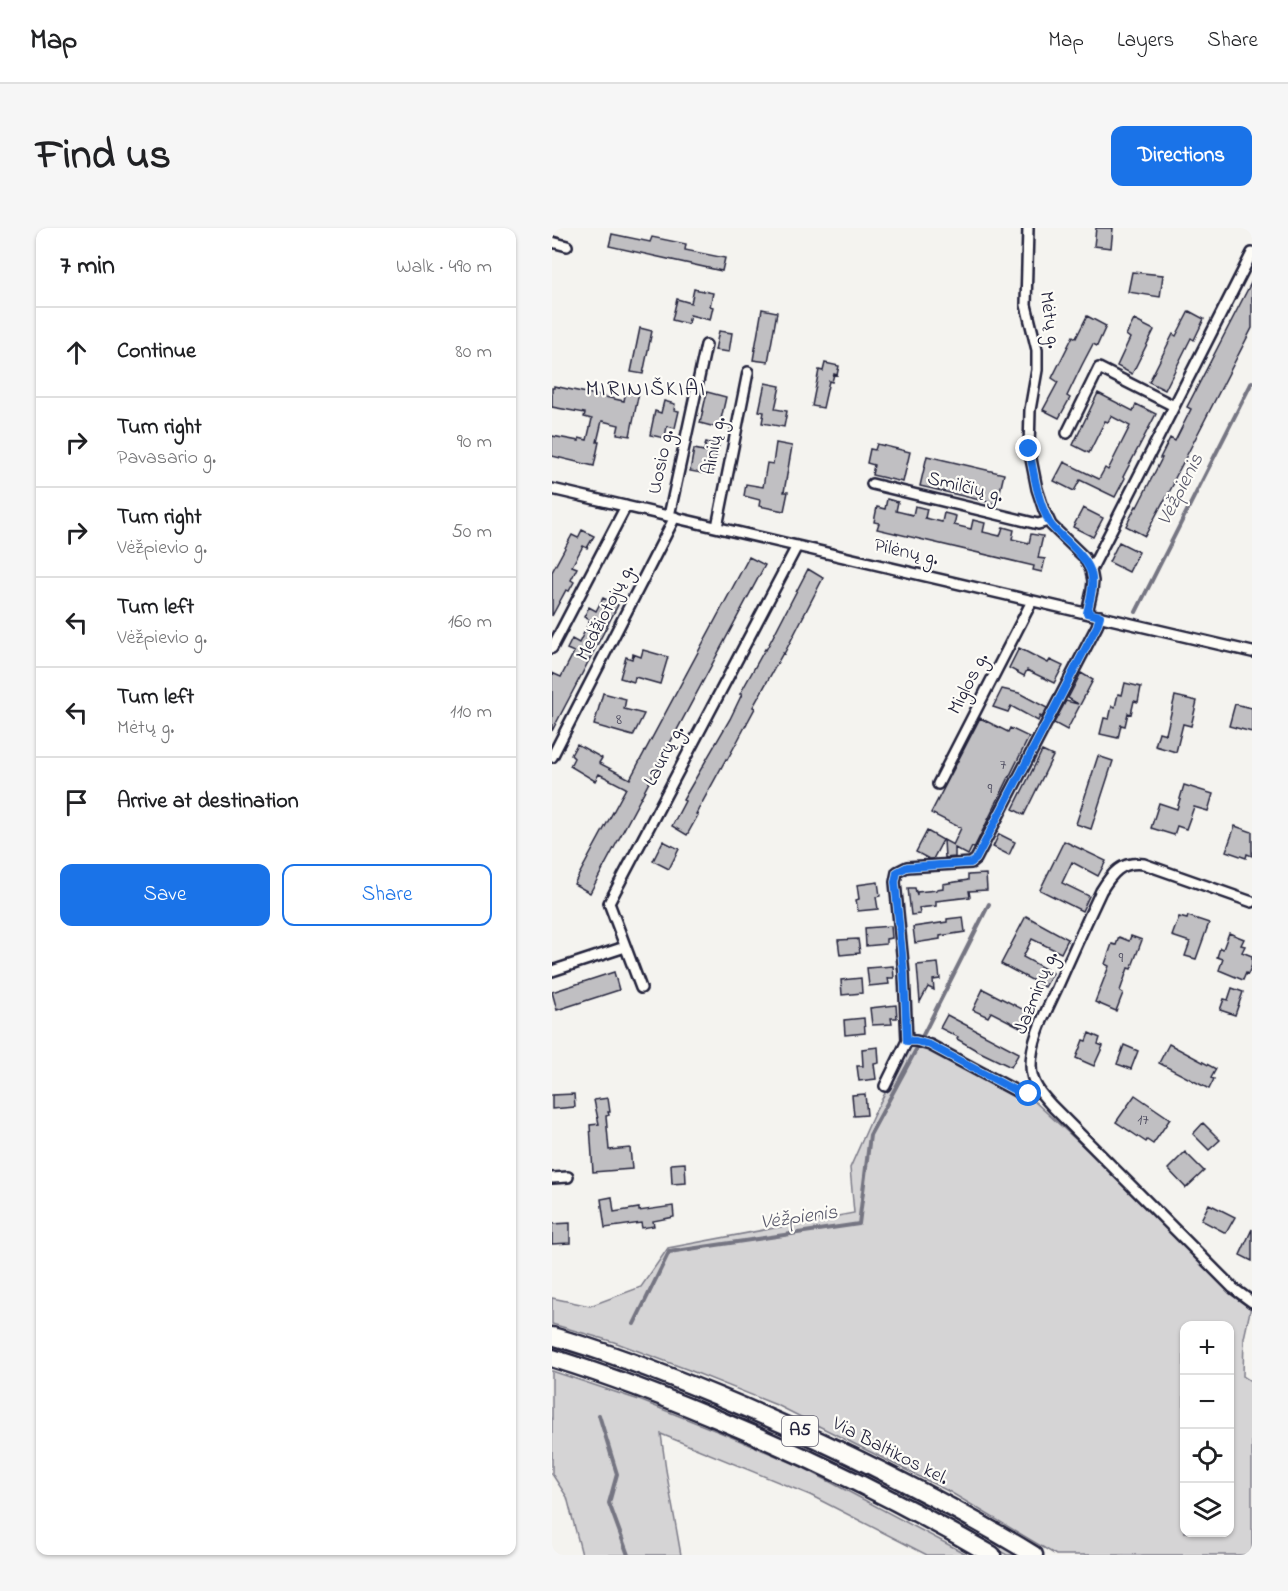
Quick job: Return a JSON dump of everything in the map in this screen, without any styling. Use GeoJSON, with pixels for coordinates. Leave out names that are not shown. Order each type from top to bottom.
{"type":"FeatureCollection","features":[{"type":"Feature","properties":{"kind":"highway","name":"Via Baltikos kel."},"geometry":{"type":"LineString","coordinates":[[552,1336],[637,1364],[788,1425],[911,1485],[1034,1555]]}},
{"type":"Feature","properties":{"kind":"highway","name":"A5"},"geometry":{"type":"LineString","coordinates":[[552,1359],[587,1369],[676,1402],[775,1444],[899,1503],[992,1555]]}},
{"type":"Feature","properties":{"kind":"street","name":"Mėtų g."},"geometry":{"type":"LineString","coordinates":[[1028,228],[1026,305],[1037,350],[1037,370],[1030,410],[1029,449],[1037,489],[1049,521],[1084,557],[1091,570]]}},
{"type":"Feature","properties":{"kind":"street"},"geometry":{"type":"LineString","coordinates":[[552,242],[567,246]]}},
{"type":"Feature","properties":{"kind":"street"},"geometry":{"type":"LineString","coordinates":[[1087,613],[1093,581],[1091,570],[1252,253]]}},
{"type":"Feature","properties":{"kind":"street","name":"Uosio g."},"geometry":{"type":"LineString","coordinates":[[672,517],[706,345]]}},
{"type":"Feature","properties":{"kind":"street"},"geometry":{"type":"LineString","coordinates":[[1067,433],[1099,368],[1174,406]]}},
{"type":"Feature","properties":{"kind":"street","name":"Ainių g."},"geometry":{"type":"LineString","coordinates":[[717,527],[748,372]]}},
{"type":"Feature","properties":{"kind":"street","name":"Smilčių g."},"geometry":{"type":"LineString","coordinates":[[872,484],[1038,524],[1049,521]]}},
{"type":"Feature","properties":{"kind":"street","name":"Pilėnų g."},"geometry":{"type":"LineString","coordinates":[[552,489],[1252,652]]}},
{"type":"Feature","properties":{"kind":"street"},"geometry":{"type":"LineString","coordinates":[[552,648],[626,506]]}},
{"type":"Feature","properties":{"kind":"street","name":"Medžiotojų g."},"geometry":{"type":"LineString","coordinates":[[552,758],[672,517]]}},
{"type":"Feature","properties":{"kind":"street","name":"Laurų g."},"geometry":{"type":"LineString","coordinates":[[641,988],[609,903],[797,546]]}},
{"type":"Feature","properties":{"kind":"street","name":"Miglos g."},"geometry":{"type":"LineString","coordinates":[[938,784],[1032,601]]}},
{"type":"Feature","properties":{"kind":"street"},"geometry":{"type":"LineString","coordinates":[[885,1086],[907,1041],[904,974],[895,882],[897,872],[907,867],[971,863],[976,859],[1097,626],[1100,616]]}},
{"type":"Feature","properties":{"kind":"street","name":"Jazminų g."},"geometry":{"type":"LineString","coordinates":[[1038,1091],[1031,1067],[1038,1031],[1101,891],[1109,877],[1118,869],[1134,863],[1144,864],[1252,902]]}},
{"type":"Feature","properties":{"kind":"street"},"geometry":{"type":"LineString","coordinates":[[552,971],[625,947]]}},
{"type":"Feature","properties":{"kind":"street"},"geometry":{"type":"LineString","coordinates":[[907,1041],[930,1045],[1018,1092],[1029,1094],[1038,1091],[1224,1280],[1252,1302]]}},
{"type":"Feature","properties":{"kind":"street"},"geometry":{"type":"LineString","coordinates":[[552,1178],[568,1177]]}},
{"type":"Feature","properties":{"kind":"shaded area"},"geometry":{"type":"Polygon","coordinates":[[[910,1045],[924,1048],[1014,1097],[1034,1101],[1252,1302],[1244,1338],[1243,1376],[1252,1382],[1252,1555],[1056,1555],[950,1492],[779,1406],[614,1342],[552,1324],[552,1298],[590,1306],[641,1287],[668,1248],[854,1213],[850,1168],[873,1116],[910,1045]]]}},
{"type":"Feature","properties":{"kind":"shaded area"},"geometry":{"type":"Polygon","coordinates":[[[552,1347],[655,1379],[800,1441],[917,1499],[1016,1555],[1007,1555],[907,1499],[797,1445],[707,1405],[628,1374],[552,1351],[552,1347]]]}},
{"type":"Feature","properties":{"kind":"shaded area"},"geometry":{"type":"Polygon","coordinates":[[[552,1371],[639,1400],[802,1467],[968,1555],[927,1555],[810,1495],[661,1434],[681,1555],[582,1555],[567,1497],[552,1474],[552,1371]]]}},
{"type":"Feature","properties":{"kind":"building"},"geometry":{"type":"Polygon","coordinates":[[[1096,228],[1113,228],[1111,248],[1094,246],[1096,228]]]}},
{"type":"Feature","properties":{"kind":"building"},"geometry":{"type":"Polygon","coordinates":[[[612,234],[650,242],[652,237],[686,244],[685,250],[725,258],[722,271],[609,246],[612,234]]]}},
{"type":"Feature","properties":{"kind":"building"},"geometry":{"type":"Polygon","coordinates":[[[1132,272],[1163,275],[1160,297],[1128,292],[1132,272]]]}},
{"type":"Feature","properties":{"kind":"building"},"geometry":{"type":"Polygon","coordinates":[[[1252,281],[1252,328],[1145,536],[1126,526],[1170,438],[1175,441],[1191,409],[1187,407],[1252,281]]]}},
{"type":"Feature","properties":{"kind":"building"},"geometry":{"type":"Polygon","coordinates":[[[694,289],[713,293],[710,320],[690,315],[688,324],[672,320],[677,299],[691,303],[694,289]]]}},
{"type":"Feature","properties":{"kind":"building"},"geometry":{"type":"Polygon","coordinates":[[[762,309],[777,312],[768,362],[753,360],[762,309]]]}},
{"type":"Feature","properties":{"kind":"building"},"geometry":{"type":"Polygon","coordinates":[[[1189,311],[1204,319],[1194,340],[1191,338],[1165,390],[1149,382],[1173,334],[1176,336],[1189,311]]]}},
{"type":"Feature","properties":{"kind":"building"},"geometry":{"type":"Polygon","coordinates":[[[1087,316],[1106,326],[1097,346],[1093,344],[1082,365],[1067,396],[1070,398],[1059,418],[1043,410],[1058,382],[1052,378],[1073,336],[1076,338],[1087,316]]]}},
{"type":"Feature","properties":{"kind":"building"},"geometry":{"type":"Polygon","coordinates":[[[1134,320],[1154,330],[1132,374],[1117,366],[1130,338],[1126,335],[1134,320]]]}},
{"type":"Feature","properties":{"kind":"building"},"geometry":{"type":"Polygon","coordinates":[[[640,328],[652,331],[643,374],[631,372],[640,328]]]}},
{"type":"Feature","properties":{"kind":"building"},"geometry":{"type":"Polygon","coordinates":[[[719,331],[732,333],[729,352],[715,350],[719,331]]]}},
{"type":"Feature","properties":{"kind":"building"},"geometry":{"type":"Polygon","coordinates":[[[825,363],[839,366],[837,375],[834,374],[832,382],[829,381],[823,408],[812,406],[819,370],[823,371],[825,363]]]}},
{"type":"Feature","properties":{"kind":"building"},"geometry":{"type":"Polygon","coordinates":[[[765,383],[780,386],[775,409],[787,411],[784,427],[762,423],[764,412],[759,411],[765,383]]]}},
{"type":"Feature","properties":{"kind":"building"},"geometry":{"type":"Polygon","coordinates":[[[554,386],[624,401],[626,390],[639,392],[630,436],[617,434],[619,425],[602,421],[594,466],[552,456],[552,436],[579,441],[579,438],[587,440],[592,419],[584,417],[585,413],[552,407],[552,388],[554,386]]]}},
{"type":"Feature","properties":{"kind":"building"},"geometry":{"type":"Polygon","coordinates":[[[707,392],[726,397],[719,428],[700,423],[707,392]]]}},
{"type":"Feature","properties":{"kind":"building"},"geometry":{"type":"Polygon","coordinates":[[[1098,393],[1133,411],[1136,404],[1156,414],[1115,497],[1080,480],[1074,491],[1054,481],[1064,462],[1099,479],[1105,468],[1108,470],[1130,426],[1111,416],[1108,422],[1105,421],[1089,453],[1073,445],[1098,393]]]}},
{"type":"Feature","properties":{"kind":"building"},"geometry":{"type":"Polygon","coordinates":[[[664,401],[675,404],[674,410],[679,411],[675,428],[667,426],[665,438],[650,435],[655,411],[661,413],[664,401]]]}},
{"type":"Feature","properties":{"kind":"building"},"geometry":{"type":"Polygon","coordinates":[[[706,442],[719,445],[712,475],[690,471],[694,449],[704,451],[706,442]]]}},
{"type":"Feature","properties":{"kind":"building"},"geometry":{"type":"Polygon","coordinates":[[[776,443],[792,446],[784,492],[788,492],[784,511],[759,506],[760,500],[744,496],[746,484],[763,487],[767,463],[773,464],[776,443]]]}},
{"type":"Feature","properties":{"kind":"building"},"geometry":{"type":"Polygon","coordinates":[[[877,444],[910,452],[903,482],[872,475],[874,465],[867,463],[870,449],[875,450],[877,444]]]}},
{"type":"Feature","properties":{"kind":"building"},"geometry":{"type":"Polygon","coordinates":[[[927,456],[1004,474],[997,504],[920,486],[927,456]]]}},
{"type":"Feature","properties":{"kind":"building"},"geometry":{"type":"Polygon","coordinates":[[[887,499],[898,502],[896,511],[913,515],[915,506],[927,509],[925,518],[942,522],[944,513],[956,516],[954,525],[971,529],[973,520],[985,523],[983,532],[1000,536],[1003,527],[1014,530],[1012,539],[1029,543],[1031,534],[1043,536],[1038,558],[1045,559],[1042,572],[1033,570],[1034,566],[877,529],[879,523],[874,522],[877,507],[885,509],[887,499]]]}},
{"type":"Feature","properties":{"kind":"building"},"geometry":{"type":"Polygon","coordinates":[[[1083,508],[1103,518],[1093,537],[1073,527],[1083,508]]]}},
{"type":"Feature","properties":{"kind":"building"},"geometry":{"type":"Polygon","coordinates":[[[582,530],[594,536],[587,548],[583,546],[572,566],[577,568],[571,580],[574,582],[569,591],[566,590],[552,616],[552,572],[572,535],[578,538],[582,530]]]}},
{"type":"Feature","properties":{"kind":"building"},"geometry":{"type":"Polygon","coordinates":[[[1119,542],[1139,552],[1129,572],[1109,562],[1119,542]]]}},
{"type":"Feature","properties":{"kind":"building"},"geometry":{"type":"Polygon","coordinates":[[[749,557],[765,565],[590,893],[574,884],[626,788],[599,774],[595,781],[570,766],[574,758],[571,755],[577,744],[602,758],[599,763],[630,779],[749,557]]]}},
{"type":"Feature","properties":{"kind":"building"},"geometry":{"type":"Polygon","coordinates":[[[808,569],[823,578],[784,654],[753,707],[755,708],[738,740],[696,814],[698,815],[687,835],[672,826],[685,801],[683,800],[730,719],[742,694],[740,694],[766,650],[808,569]]]}},
{"type":"Feature","properties":{"kind":"building"},"geometry":{"type":"Polygon","coordinates":[[[603,598],[618,605],[552,731],[552,673],[561,677],[574,652],[567,649],[572,639],[579,643],[590,620],[584,617],[589,607],[596,611],[603,598]]]}},
{"type":"Feature","properties":{"kind":"building"},"geometry":{"type":"Polygon","coordinates":[[[1019,648],[1048,663],[1050,660],[1063,666],[1054,683],[1027,670],[1024,676],[1009,668],[1019,648]]]}},
{"type":"Feature","properties":{"kind":"building"},"geometry":{"type":"Polygon","coordinates":[[[643,650],[668,657],[660,684],[635,677],[634,682],[620,678],[626,657],[632,659],[633,654],[641,657],[643,650]]]}},
{"type":"Feature","properties":{"kind":"building"},"geometry":{"type":"Polygon","coordinates":[[[1081,673],[1093,680],[1067,730],[1054,723],[1066,701],[1078,704],[1068,698],[1081,673]]]}},
{"type":"Feature","properties":{"kind":"building"},"geometry":{"type":"Polygon","coordinates":[[[1125,683],[1141,687],[1138,702],[1134,701],[1125,726],[1121,725],[1118,738],[1100,734],[1104,718],[1109,719],[1112,706],[1115,707],[1118,694],[1122,695],[1125,683]]]}},
{"type":"Feature","properties":{"kind":"building"},"geometry":{"type":"Polygon","coordinates":[[[1002,689],[1019,693],[1047,708],[1038,721],[1011,706],[1008,712],[993,707],[1002,689]]]}},
{"type":"Feature","properties":{"kind":"building"},"geometry":{"type":"Polygon","coordinates":[[[603,693],[626,699],[624,709],[644,714],[633,736],[594,725],[603,693]]]}},
{"type":"Feature","properties":{"kind":"building"},"geometry":{"type":"Polygon","coordinates":[[[1175,696],[1197,701],[1191,726],[1183,724],[1176,752],[1155,746],[1159,732],[1166,734],[1175,696]]]}},
{"type":"Feature","properties":{"kind":"building"},"geometry":{"type":"Polygon","coordinates":[[[1235,704],[1252,708],[1252,732],[1229,726],[1235,704]]]}},
{"type":"Feature","properties":{"kind":"building"},"geometry":{"type":"Polygon","coordinates":[[[980,718],[1008,732],[1010,728],[1029,737],[974,848],[972,847],[968,855],[955,848],[955,857],[945,858],[944,840],[953,845],[961,828],[931,813],[980,718]]]}},
{"type":"Feature","properties":{"kind":"building"},"geometry":{"type":"Polygon","coordinates":[[[1042,751],[1053,756],[1024,815],[1013,809],[1042,751]]]}},
{"type":"Feature","properties":{"kind":"building"},"geometry":{"type":"Polygon","coordinates":[[[1098,756],[1113,761],[1091,829],[1076,824],[1098,756]]]}},
{"type":"Feature","properties":{"kind":"building"},"geometry":{"type":"Polygon","coordinates":[[[1184,785],[1213,794],[1208,811],[1194,807],[1186,829],[1177,826],[1174,835],[1151,828],[1159,803],[1177,809],[1184,785]]]}},
{"type":"Feature","properties":{"kind":"building"},"geometry":{"type":"Polygon","coordinates":[[[1235,826],[1252,832],[1252,856],[1247,854],[1246,858],[1226,851],[1235,826]]]}},
{"type":"Feature","properties":{"kind":"building"},"geometry":{"type":"Polygon","coordinates":[[[927,831],[943,840],[933,859],[916,852],[927,831]]]}},
{"type":"Feature","properties":{"kind":"building"},"geometry":{"type":"Polygon","coordinates":[[[999,834],[1015,842],[1009,855],[993,847],[999,834]]]}},
{"type":"Feature","properties":{"kind":"building"},"geometry":{"type":"Polygon","coordinates":[[[663,841],[679,849],[669,869],[653,861],[663,841]]]}},
{"type":"Feature","properties":{"kind":"building"},"geometry":{"type":"Polygon","coordinates":[[[1064,841],[1106,861],[1098,876],[1072,862],[1062,883],[1089,896],[1082,911],[1040,890],[1064,841]]]}},
{"type":"Feature","properties":{"kind":"building"},"geometry":{"type":"Polygon","coordinates":[[[986,874],[987,890],[969,891],[970,897],[936,901],[936,906],[919,908],[920,914],[911,915],[908,888],[915,888],[917,896],[917,892],[937,890],[943,888],[943,884],[968,880],[968,875],[986,874]]]}},
{"type":"Feature","properties":{"kind":"building"},"geometry":{"type":"Polygon","coordinates":[[[878,882],[880,896],[876,897],[878,909],[858,911],[857,885],[878,882]]]}},
{"type":"Feature","properties":{"kind":"building"},"geometry":{"type":"Polygon","coordinates":[[[1026,916],[1068,939],[1061,953],[1032,939],[1023,957],[1053,973],[1045,987],[1001,964],[1026,916]]]}},
{"type":"Feature","properties":{"kind":"building"},"geometry":{"type":"Polygon","coordinates":[[[1188,916],[1209,923],[1196,959],[1185,956],[1190,942],[1172,936],[1179,917],[1187,919],[1188,916]]]}},
{"type":"Feature","properties":{"kind":"building"},"geometry":{"type":"Polygon","coordinates":[[[963,917],[965,932],[915,943],[913,927],[963,917]]]}},
{"type":"Feature","properties":{"kind":"building"},"geometry":{"type":"Polygon","coordinates":[[[891,926],[892,938],[886,939],[886,944],[866,946],[865,928],[891,926]]]}},
{"type":"Feature","properties":{"kind":"building"},"geometry":{"type":"Polygon","coordinates":[[[1229,933],[1244,939],[1241,945],[1245,946],[1242,952],[1252,956],[1252,965],[1243,980],[1219,970],[1223,959],[1217,957],[1229,933]]]}},
{"type":"Feature","properties":{"kind":"building"},"geometry":{"type":"Polygon","coordinates":[[[1131,936],[1142,940],[1131,969],[1128,968],[1120,991],[1123,993],[1116,1011],[1095,1002],[1109,966],[1105,964],[1112,944],[1116,945],[1119,937],[1129,941],[1131,936]]]}},
{"type":"Feature","properties":{"kind":"building"},"geometry":{"type":"Polygon","coordinates":[[[858,939],[860,953],[840,955],[838,940],[858,939]]]}},
{"type":"Feature","properties":{"kind":"building"},"geometry":{"type":"Polygon","coordinates":[[[938,963],[940,979],[933,980],[934,990],[928,987],[920,1002],[917,965],[938,963]]]}},
{"type":"Feature","properties":{"kind":"building"},"geometry":{"type":"Polygon","coordinates":[[[893,966],[894,978],[888,978],[889,984],[869,986],[867,968],[893,966]]]}},
{"type":"Feature","properties":{"kind":"building"},"geometry":{"type":"Polygon","coordinates":[[[614,972],[619,990],[557,1010],[552,992],[614,972]]]}},
{"type":"Feature","properties":{"kind":"building"},"geometry":{"type":"Polygon","coordinates":[[[861,978],[862,993],[842,995],[841,980],[861,978]]]}},
{"type":"Feature","properties":{"kind":"building"},"geometry":{"type":"Polygon","coordinates":[[[1232,988],[1243,992],[1235,1015],[1220,1010],[1224,999],[1228,1000],[1232,988]]]}},
{"type":"Feature","properties":{"kind":"building"},"geometry":{"type":"Polygon","coordinates":[[[983,989],[1030,1013],[1022,1028],[991,1012],[988,1017],[973,1010],[983,989]]]}},
{"type":"Feature","properties":{"kind":"building"},"geometry":{"type":"Polygon","coordinates":[[[896,1005],[897,1018],[891,1018],[892,1024],[872,1025],[870,1008],[896,1005]]]}},
{"type":"Feature","properties":{"kind":"building"},"geometry":{"type":"Polygon","coordinates":[[[947,1015],[1019,1053],[1011,1067],[976,1050],[940,1028],[947,1015]]]}},
{"type":"Feature","properties":{"kind":"building"},"geometry":{"type":"Polygon","coordinates":[[[864,1018],[865,1033],[845,1035],[844,1020],[864,1018]]]}},
{"type":"Feature","properties":{"kind":"building"},"geometry":{"type":"Polygon","coordinates":[[[1089,1033],[1100,1038],[1098,1044],[1103,1046],[1094,1066],[1076,1058],[1083,1040],[1086,1041],[1089,1033]]]}},
{"type":"Feature","properties":{"kind":"building"},"geometry":{"type":"Polygon","coordinates":[[[1169,1044],[1216,1069],[1209,1089],[1159,1063],[1169,1044]]]}},
{"type":"Feature","properties":{"kind":"building"},"geometry":{"type":"Polygon","coordinates":[[[1124,1045],[1138,1051],[1131,1069],[1117,1064],[1124,1045]]]}},
{"type":"Feature","properties":{"kind":"building"},"geometry":{"type":"Polygon","coordinates":[[[878,1047],[879,1063],[874,1064],[876,1079],[859,1081],[857,1066],[863,1066],[862,1049],[878,1047]]]}},
{"type":"Feature","properties":{"kind":"building"},"geometry":{"type":"Polygon","coordinates":[[[574,1094],[575,1107],[552,1109],[552,1095],[574,1094]]]}},
{"type":"Feature","properties":{"kind":"building"},"geometry":{"type":"Polygon","coordinates":[[[865,1094],[867,1115],[854,1116],[852,1095],[865,1094]]]}},
{"type":"Feature","properties":{"kind":"building"},"geometry":{"type":"Polygon","coordinates":[[[1135,1095],[1170,1119],[1153,1144],[1147,1140],[1146,1142],[1116,1122],[1135,1095]]]}},
{"type":"Feature","properties":{"kind":"building"},"geometry":{"type":"Polygon","coordinates":[[[608,1098],[610,1112],[606,1116],[609,1150],[630,1148],[632,1169],[593,1172],[590,1125],[599,1124],[594,1100],[608,1098]]]}},
{"type":"Feature","properties":{"kind":"building"},"geometry":{"type":"Polygon","coordinates":[[[1203,1123],[1220,1140],[1209,1150],[1193,1134],[1203,1123]]]}},
{"type":"Feature","properties":{"kind":"building"},"geometry":{"type":"Polygon","coordinates":[[[1185,1152],[1204,1171],[1186,1188],[1168,1169],[1185,1152]]]}},
{"type":"Feature","properties":{"kind":"building"},"geometry":{"type":"Polygon","coordinates":[[[685,1163],[686,1183],[672,1184],[671,1164],[685,1163]]]}},
{"type":"Feature","properties":{"kind":"building"},"geometry":{"type":"Polygon","coordinates":[[[612,1197],[614,1212],[673,1206],[674,1217],[653,1221],[654,1226],[642,1228],[641,1223],[605,1228],[601,1199],[612,1197]]]}},
{"type":"Feature","properties":{"kind":"building"},"geometry":{"type":"Polygon","coordinates":[[[1209,1204],[1235,1217],[1226,1233],[1201,1220],[1209,1204]]]}},
{"type":"Feature","properties":{"kind":"building"},"geometry":{"type":"Polygon","coordinates":[[[570,1223],[570,1243],[552,1244],[552,1224],[570,1223]]]}},
{"type":"Feature","properties":{"kind":"building"},"geometry":{"type":"Polygon","coordinates":[[[1252,1229],[1252,1261],[1240,1255],[1252,1229]]]}},
{"type":"Feature","properties":{"kind":"waterway","name":"Vėžpienis"},"geometry":{"type":"LineString","coordinates":[[1136,612],[1252,382]]}},
{"type":"Feature","properties":{"kind":"waterway","name":"Vėžpienis"},"geometry":{"type":"LineString","coordinates":[[922,1037],[989,904]]}},
{"type":"Feature","properties":{"kind":"waterway","name":"Vėžpienis"},"geometry":{"type":"LineString","coordinates":[[634,1324],[669,1252],[859,1224],[870,1135],[918,1046]]}},
{"type":"Feature","properties":{"kind":"waterway","name":"Vėžpienis"},"geometry":{"type":"LineString","coordinates":[[599,1415],[617,1474],[609,1503],[628,1555]]}},
{"type":"Feature","properties":{"kind":"district","name":"MIRINIŠKIAI"},"geometry":{"type":"Point","coordinates":[646,390]}},
{"type":"Feature","properties":{"kind":"route"},"geometry":{"type":"LineString","coordinates":[[1029,449],[1037,489],[1051,525],[1084,557],[1091,570],[1093,581],[1087,613],[1100,616],[1097,626],[976,859],[971,863],[907,867],[897,872],[895,882],[904,974],[907,1041],[930,1045],[1018,1092],[1029,1094]]}}]}
